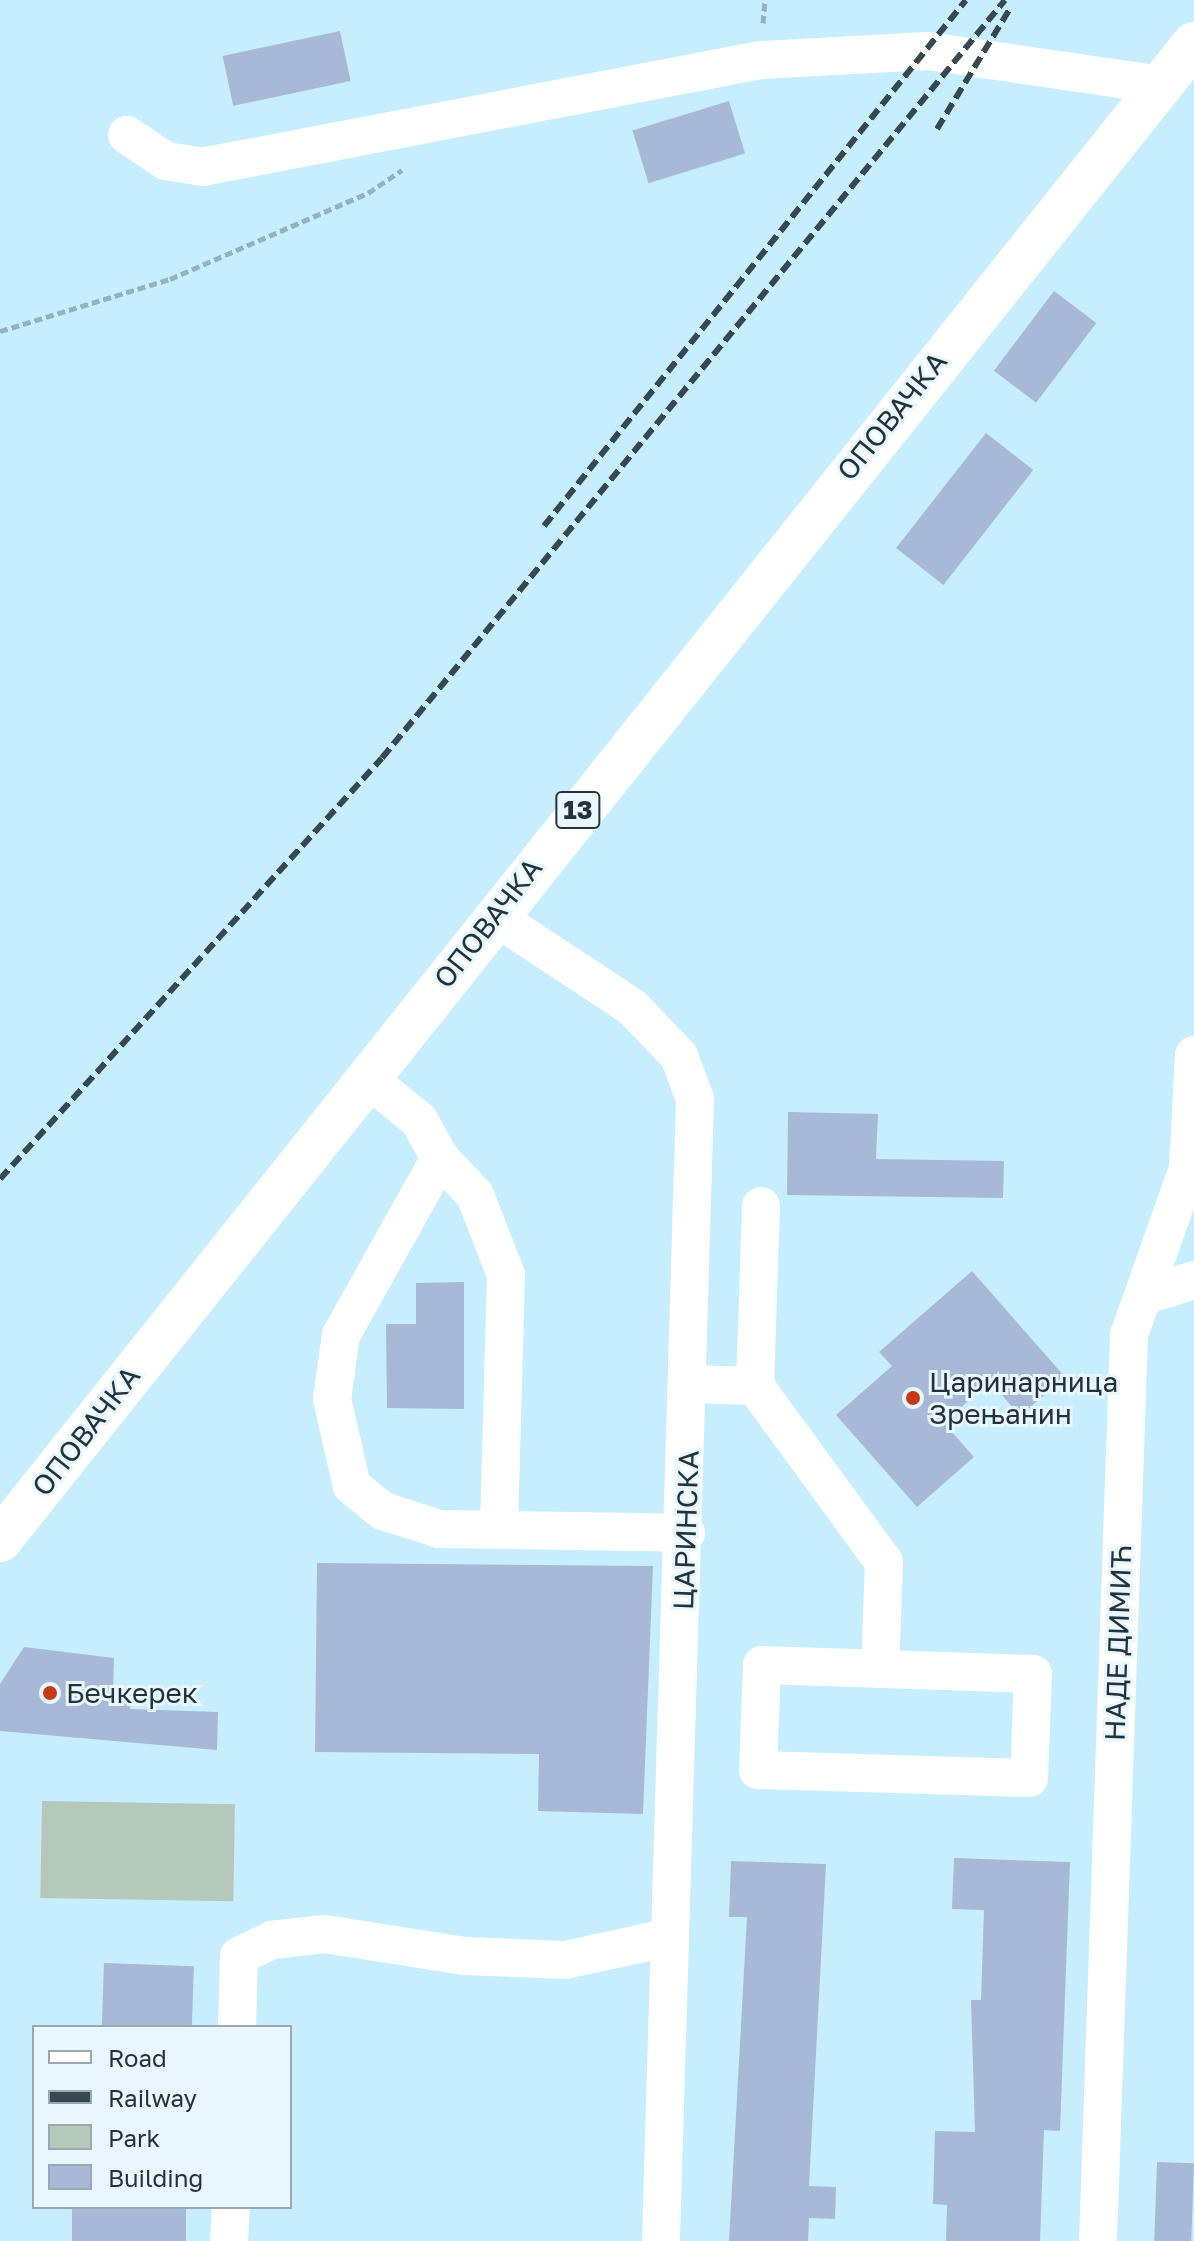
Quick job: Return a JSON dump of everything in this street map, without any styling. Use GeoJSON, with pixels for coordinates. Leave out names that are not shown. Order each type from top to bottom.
{"type":"FeatureCollection","features":[{"type":"Feature","properties":{"kind":"main road","name":"13"},"geometry":{"type":"LineString","coordinates":[[1178,80],[1194,44]]}},
{"type":"Feature","properties":{"kind":"main road","name":"ОПОВАЧКА"},"geometry":{"type":"LineString","coordinates":[[0,1540],[494,916],[1178,80]]}},
{"type":"Feature","properties":{"kind":"street"},"geometry":{"type":"LineString","coordinates":[[127,135],[166,161],[202,167],[761,60],[928,51],[1178,80]]}},
{"type":"Feature","properties":{"kind":"street","name":"ЦАРИНСКА"},"geometry":{"type":"LineString","coordinates":[[494,916],[632,1007],[679,1056],[700,1136],[661,2241]]}},
{"type":"Feature","properties":{"kind":"street","name":"НАДЕ ДИМИЋ"},"geometry":{"type":"LineString","coordinates":[[1098,2241],[1129,1335],[1149,1294],[1191,1172],[1194,1055]]}},
{"type":"Feature","properties":{"kind":"street"},"geometry":{"type":"LineString","coordinates":[[366,1077],[419,1120],[440,1158],[475,1195],[506,1275],[499,1530]]}},
{"type":"Feature","properties":{"kind":"street"},"geometry":{"type":"LineString","coordinates":[[440,1158],[341,1335],[332,1399],[352,1486],[383,1511],[440,1529],[686,1533]]}},
{"type":"Feature","properties":{"kind":"street"},"geometry":{"type":"LineString","coordinates":[[761,1206],[755,1386],[884,1562],[880,1669]]}},
{"type":"Feature","properties":{"kind":"street"},"geometry":{"type":"LineString","coordinates":[[1149,1294],[1194,1280]]}},
{"type":"Feature","properties":{"kind":"street"},"geometry":{"type":"LineString","coordinates":[[691,1384],[755,1386]]}},
{"type":"Feature","properties":{"kind":"street"},"geometry":{"type":"LineString","coordinates":[[762,1665],[880,1669],[1033,1674],[1029,1778],[758,1770],[762,1665]]}},
{"type":"Feature","properties":{"kind":"street"},"geometry":{"type":"LineString","coordinates":[[237,2025],[239,1956],[272,1940],[312,1934],[518,1960],[606,1956],[671,1937]]}},
{"type":"Feature","properties":{"kind":"street"},"geometry":{"type":"LineString","coordinates":[[229,2241],[231,2209]]}},
{"type":"Feature","properties":{"kind":"path"},"geometry":{"type":"LineString","coordinates":[[0,331],[170,279],[368,193],[407,167]]}},
{"type":"Feature","properties":{"kind":"green space"},"geometry":{"type":"Polygon","coordinates":[[[42,1801],[235,1804],[233,1901],[40,1898],[42,1801]]]}},
{"type":"Feature","properties":{"kind":"building"},"geometry":{"type":"Polygon","coordinates":[[[340,31],[351,81],[233,106],[223,56],[340,31]]]}},
{"type":"Feature","properties":{"kind":"building"},"geometry":{"type":"Polygon","coordinates":[[[729,101],[745,154],[648,183],[632,131],[729,101]]]}},
{"type":"Feature","properties":{"kind":"building"},"geometry":{"type":"Polygon","coordinates":[[[1054,291],[1096,323],[1036,403],[994,371],[1054,291]]]}},
{"type":"Feature","properties":{"kind":"building"},"geometry":{"type":"Polygon","coordinates":[[[986,433],[1033,470],[943,585],[896,548],[986,433]]]}},
{"type":"Feature","properties":{"kind":"building"},"geometry":{"type":"Polygon","coordinates":[[[788,1112],[878,1114],[876,1159],[1004,1161],[1003,1198],[787,1195],[788,1112]]]}},
{"type":"Feature","properties":{"kind":"building","name":"Царинарница Зрењанин"},"geometry":{"type":"Polygon","coordinates":[[[972,1271],[1065,1377],[1020,1416],[990,1381],[944,1423],[974,1457],[917,1507],[836,1415],[892,1366],[879,1352],[972,1271]]]}},
{"type":"Feature","properties":{"kind":"building"},"geometry":{"type":"Polygon","coordinates":[[[464,1282],[464,1409],[387,1408],[386,1324],[416,1324],[416,1283],[464,1282]]]}},
{"type":"Feature","properties":{"kind":"building"},"geometry":{"type":"Polygon","coordinates":[[[317,1563],[653,1566],[643,1814],[538,1811],[539,1754],[315,1752],[317,1563]]]}},
{"type":"Feature","properties":{"kind":"building"},"geometry":{"type":"Polygon","coordinates":[[[24,1647],[114,1658],[113,1692],[131,1693],[130,1709],[218,1712],[217,1750],[0,1731],[0,1684],[24,1647]]]}},
{"type":"Feature","properties":{"kind":"building"},"geometry":{"type":"Polygon","coordinates":[[[954,1858],[1070,1862],[1060,2131],[1044,2130],[1040,2241],[946,2241],[947,2205],[933,2204],[935,2131],[975,2132],[971,2000],[981,2000],[984,1910],[952,1909],[954,1858]]]}},
{"type":"Feature","properties":{"kind":"building"},"geometry":{"type":"Polygon","coordinates":[[[731,1861],[826,1864],[809,2186],[836,2187],[835,2219],[809,2218],[808,2241],[729,2241],[747,1917],[729,1917],[731,1861]]]}},
{"type":"Feature","properties":{"kind":"building"},"geometry":{"type":"Polygon","coordinates":[[[104,1963],[194,1966],[192,2025],[102,2025],[104,1963]]]}},
{"type":"Feature","properties":{"kind":"building"},"geometry":{"type":"Polygon","coordinates":[[[1157,2162],[1194,2163],[1191,2241],[1154,2241],[1157,2162]]]}},
{"type":"Feature","properties":{"kind":"building"},"geometry":{"type":"Polygon","coordinates":[[[72,2209],[186,2209],[186,2241],[72,2241],[72,2209]]]}},
{"type":"Feature","properties":{"kind":"railway"},"geometry":{"type":"LineString","coordinates":[[544,526],[966,0]]}},
{"type":"Feature","properties":{"kind":"railway"},"geometry":{"type":"LineString","coordinates":[[0,1179],[382,758],[1005,0]]}},
{"type":"Feature","properties":{"kind":"railway"},"geometry":{"type":"LineString","coordinates":[[937,129],[1011,7]]}},
{"type":"Feature","properties":{"kind":"place","name":"Царинарница Зрењанин"},"geometry":{"type":"Point","coordinates":[913,1398]}},
{"type":"Feature","properties":{"kind":"place","name":"Бечкерек"},"geometry":{"type":"Point","coordinates":[50,1693]}}]}
